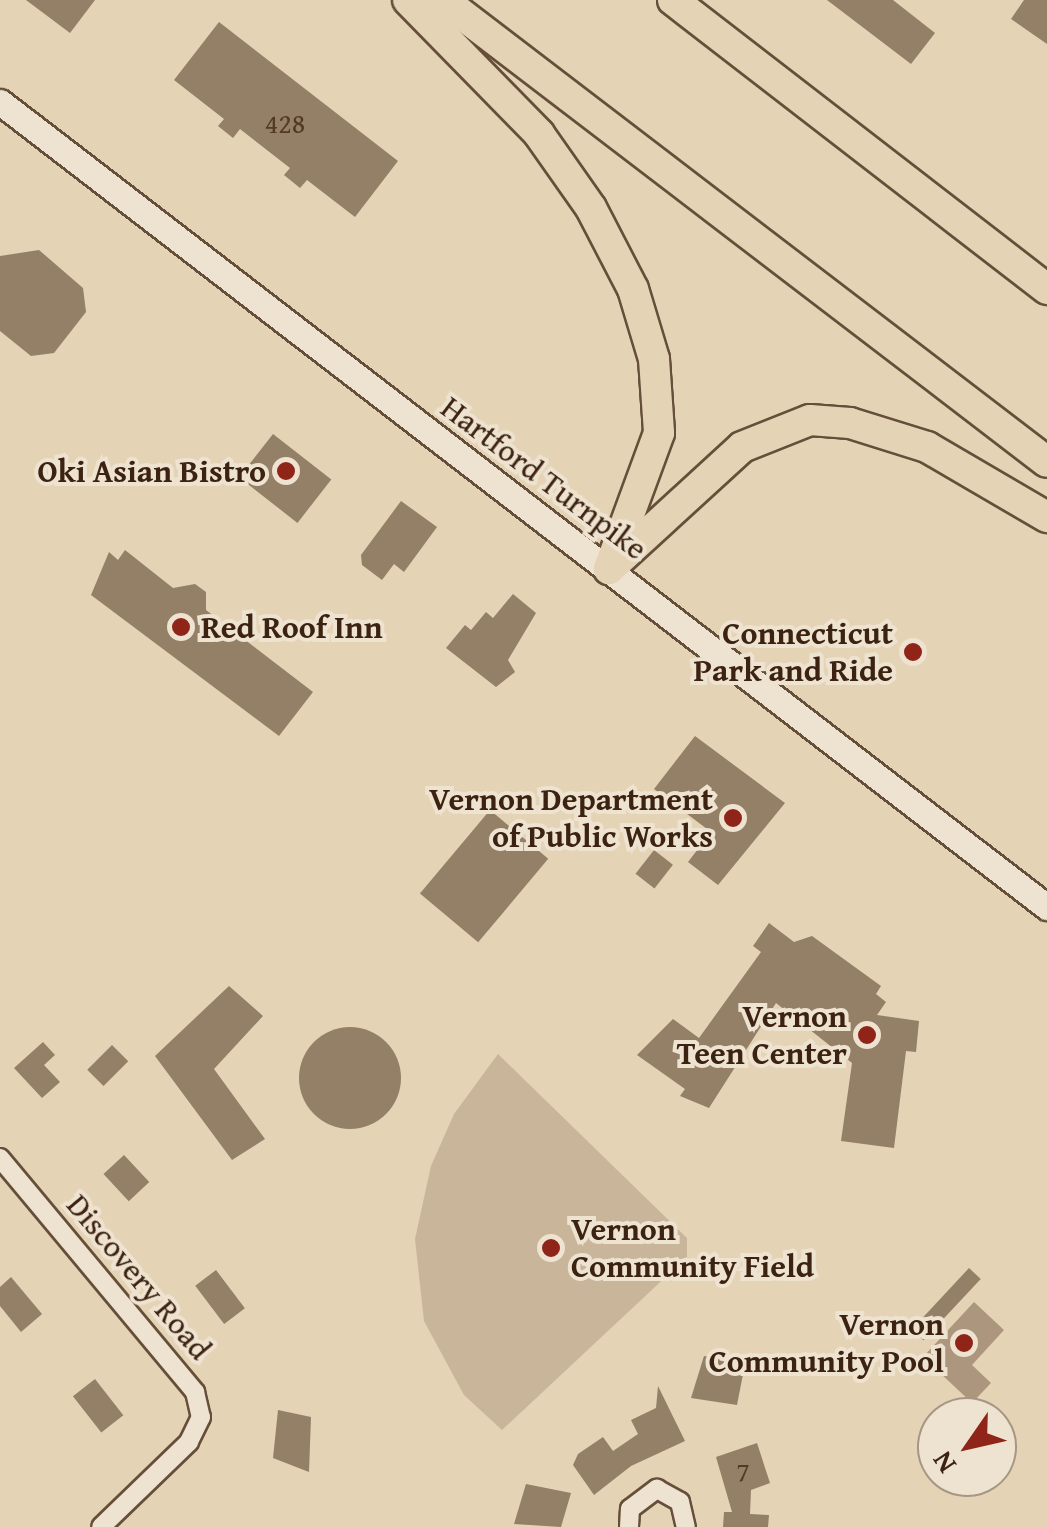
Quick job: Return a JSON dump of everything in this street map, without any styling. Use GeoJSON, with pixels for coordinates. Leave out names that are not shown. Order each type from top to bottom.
{"type":"FeatureCollection","features":[{"type":"Feature","properties":{"kind":"highway"},"geometry":{"type":"LineString","coordinates":[[408,0],[490,75],[559,160],[610,240],[642,315],[656,374],[658,433],[609,569]]}},
{"type":"Feature","properties":{"kind":"highway"},"geometry":{"type":"LineString","coordinates":[[443,0],[1047,462]]}},
{"type":"Feature","properties":{"kind":"highway"},"geometry":{"type":"LineString","coordinates":[[673,0],[1047,289]]}},
{"type":"Feature","properties":{"kind":"highway"},"geometry":{"type":"LineString","coordinates":[[609,569],[742,447],[799,422],[900,436],[1047,518]]}},
{"type":"Feature","properties":{"kind":"main road","name":"Hartford Turnpike"},"geometry":{"type":"LineString","coordinates":[[0,102],[1047,906]]}},
{"type":"Feature","properties":{"kind":"street","name":"Discovery Road"},"geometry":{"type":"LineString","coordinates":[[0,1158],[196,1392],[201,1417],[189,1442],[101,1527]]}},
{"type":"Feature","properties":{"kind":"street"},"geometry":{"type":"LineString","coordinates":[[629,1527],[630,1510],[657,1488],[680,1502],[686,1527]]}},
{"type":"Feature","properties":{"kind":"shaded area","name":"Vernon Community Field"},"geometry":{"type":"Polygon","coordinates":[[[498,1054],[687,1238],[687,1257],[502,1430],[464,1395],[424,1321],[415,1239],[431,1166],[454,1114],[498,1054]]]}},
{"type":"Feature","properties":{"kind":"shaded area","name":"Vernon Community Pool"},"geometry":{"type":"Polygon","coordinates":[[[974,1302],[1004,1330],[972,1365],[991,1383],[978,1397],[966,1397],[923,1357],[974,1302]]]}},
{"type":"Feature","properties":{"kind":"building"},"geometry":{"type":"Polygon","coordinates":[[[26,0],[95,0],[70,33],[26,0]]]}},
{"type":"Feature","properties":{"kind":"building"},"geometry":{"type":"Polygon","coordinates":[[[827,0],[893,0],[935,33],[911,64],[827,0]]]}},
{"type":"Feature","properties":{"kind":"building"},"geometry":{"type":"Polygon","coordinates":[[[1024,0],[1047,0],[1047,44],[1011,19],[1024,0]]]}},
{"type":"Feature","properties":{"kind":"building"},"geometry":{"type":"Polygon","coordinates":[[[219,22],[398,161],[355,217],[307,180],[300,188],[284,175],[290,168],[240,129],[233,138],[218,126],[224,119],[174,80],[219,22]]]}},
{"type":"Feature","properties":{"kind":"building"},"geometry":{"type":"Polygon","coordinates":[[[39,250],[83,288],[86,312],[54,353],[31,356],[0,331],[0,256],[39,250]]]}},
{"type":"Feature","properties":{"kind":"building","name":"Oki Asian Bistro"},"geometry":{"type":"Polygon","coordinates":[[[273,434],[331,480],[297,523],[239,477],[273,434]]]}},
{"type":"Feature","properties":{"kind":"building"},"geometry":{"type":"Polygon","coordinates":[[[401,501],[437,527],[404,572],[394,564],[382,580],[362,565],[361,555],[401,501]]]}},
{"type":"Feature","properties":{"kind":"building","name":"Red Roof Inn"},"geometry":{"type":"Polygon","coordinates":[[[125,550],[173,588],[195,584],[206,592],[206,610],[313,692],[279,736],[91,595],[109,552],[118,560],[125,550]]]}},
{"type":"Feature","properties":{"kind":"building"},"geometry":{"type":"Polygon","coordinates":[[[513,594],[536,613],[508,660],[515,672],[496,687],[446,648],[465,625],[471,630],[486,612],[493,618],[513,594]]]}},
{"type":"Feature","properties":{"kind":"building","name":"Vernon Department of Public Works"},"geometry":{"type":"Polygon","coordinates":[[[695,736],[785,803],[718,885],[688,862],[711,832],[654,789],[695,736]]]}},
{"type":"Feature","properties":{"kind":"building"},"geometry":{"type":"Polygon","coordinates":[[[490,810],[548,859],[478,942],[420,893],[490,810]]]}},
{"type":"Feature","properties":{"kind":"building"},"geometry":{"type":"Polygon","coordinates":[[[654,850],[673,865],[654,888],[636,874],[654,850]]]}},
{"type":"Feature","properties":{"kind":"building","name":"Vernon Teen Center"},"geometry":{"type":"Polygon","coordinates":[[[769,923],[794,942],[812,936],[881,986],[876,994],[886,1002],[877,1015],[919,1021],[916,1052],[906,1051],[894,1148],[841,1141],[852,1063],[776,1003],[709,1108],[680,1096],[685,1089],[637,1055],[673,1019],[699,1038],[761,952],[753,946],[769,923]]]}},
{"type":"Feature","properties":{"kind":"building"},"geometry":{"type":"Polygon","coordinates":[[[229,986],[263,1016],[214,1069],[265,1139],[232,1160],[155,1056],[229,986]]]}},
{"type":"Feature","properties":{"kind":"building"},"geometry":{"type":"Polygon","coordinates":[[[350,1027],[369,1031],[386,1042],[397,1059],[401,1078],[397,1097],[386,1114],[369,1125],[350,1129],[331,1125],[314,1114],[303,1097],[299,1078],[303,1059],[314,1042],[331,1031],[350,1027]]]}},
{"type":"Feature","properties":{"kind":"building"},"geometry":{"type":"Polygon","coordinates":[[[43,1042],[55,1055],[44,1065],[60,1082],[42,1098],[14,1068],[43,1042]]]}},
{"type":"Feature","properties":{"kind":"building"},"geometry":{"type":"Polygon","coordinates":[[[112,1045],[128,1061],[104,1086],[87,1070],[112,1045]]]}},
{"type":"Feature","properties":{"kind":"building"},"geometry":{"type":"Polygon","coordinates":[[[124,1155],[149,1182],[129,1201],[104,1174],[124,1155]]]}},
{"type":"Feature","properties":{"kind":"building"},"geometry":{"type":"Polygon","coordinates":[[[969,1268],[981,1279],[923,1340],[912,1329],[969,1268]]]}},
{"type":"Feature","properties":{"kind":"building"},"geometry":{"type":"Polygon","coordinates":[[[216,1270],[245,1308],[224,1324],[195,1286],[216,1270]]]}},
{"type":"Feature","properties":{"kind":"building"},"geometry":{"type":"Polygon","coordinates":[[[11,1277],[42,1314],[21,1332],[0,1306],[0,1287],[11,1277]]]}},
{"type":"Feature","properties":{"kind":"building"},"geometry":{"type":"Polygon","coordinates":[[[704,1356],[745,1364],[737,1405],[691,1398],[704,1356]]]}},
{"type":"Feature","properties":{"kind":"building"},"geometry":{"type":"Polygon","coordinates":[[[95,1379],[123,1415],[101,1432],[73,1396],[95,1379]]]}},
{"type":"Feature","properties":{"kind":"building"},"geometry":{"type":"Polygon","coordinates":[[[658,1386],[685,1441],[631,1466],[594,1495],[573,1465],[578,1454],[603,1437],[613,1451],[638,1434],[631,1420],[656,1408],[658,1386]]]}},
{"type":"Feature","properties":{"kind":"building"},"geometry":{"type":"Polygon","coordinates":[[[278,1410],[311,1417],[309,1472],[273,1458],[278,1410]]]}},
{"type":"Feature","properties":{"kind":"building"},"geometry":{"type":"Polygon","coordinates":[[[757,1443],[770,1483],[751,1490],[750,1514],[769,1515],[768,1527],[723,1527],[724,1512],[732,1512],[716,1457],[757,1443]]]}},
{"type":"Feature","properties":{"kind":"building"},"geometry":{"type":"Polygon","coordinates":[[[526,1484],[571,1493],[561,1527],[514,1524],[526,1484]]]}},
{"type":"Feature","properties":{"kind":"place","name":"Oki Asian Bistro"},"geometry":{"type":"Point","coordinates":[286,471]}},
{"type":"Feature","properties":{"kind":"place","name":"Red Roof Inn"},"geometry":{"type":"Point","coordinates":[181,627]}},
{"type":"Feature","properties":{"kind":"place","name":"Connecticut Park and Ride"},"geometry":{"type":"Point","coordinates":[913,652]}},
{"type":"Feature","properties":{"kind":"place","name":"Vernon Department of Public Works"},"geometry":{"type":"Point","coordinates":[733,818]}},
{"type":"Feature","properties":{"kind":"place","name":"Vernon Teen Center"},"geometry":{"type":"Point","coordinates":[867,1035]}},
{"type":"Feature","properties":{"kind":"place","name":"Vernon Community Field"},"geometry":{"type":"Point","coordinates":[551,1248]}},
{"type":"Feature","properties":{"kind":"place","name":"Vernon Community Pool"},"geometry":{"type":"Point","coordinates":[964,1343]}}]}
